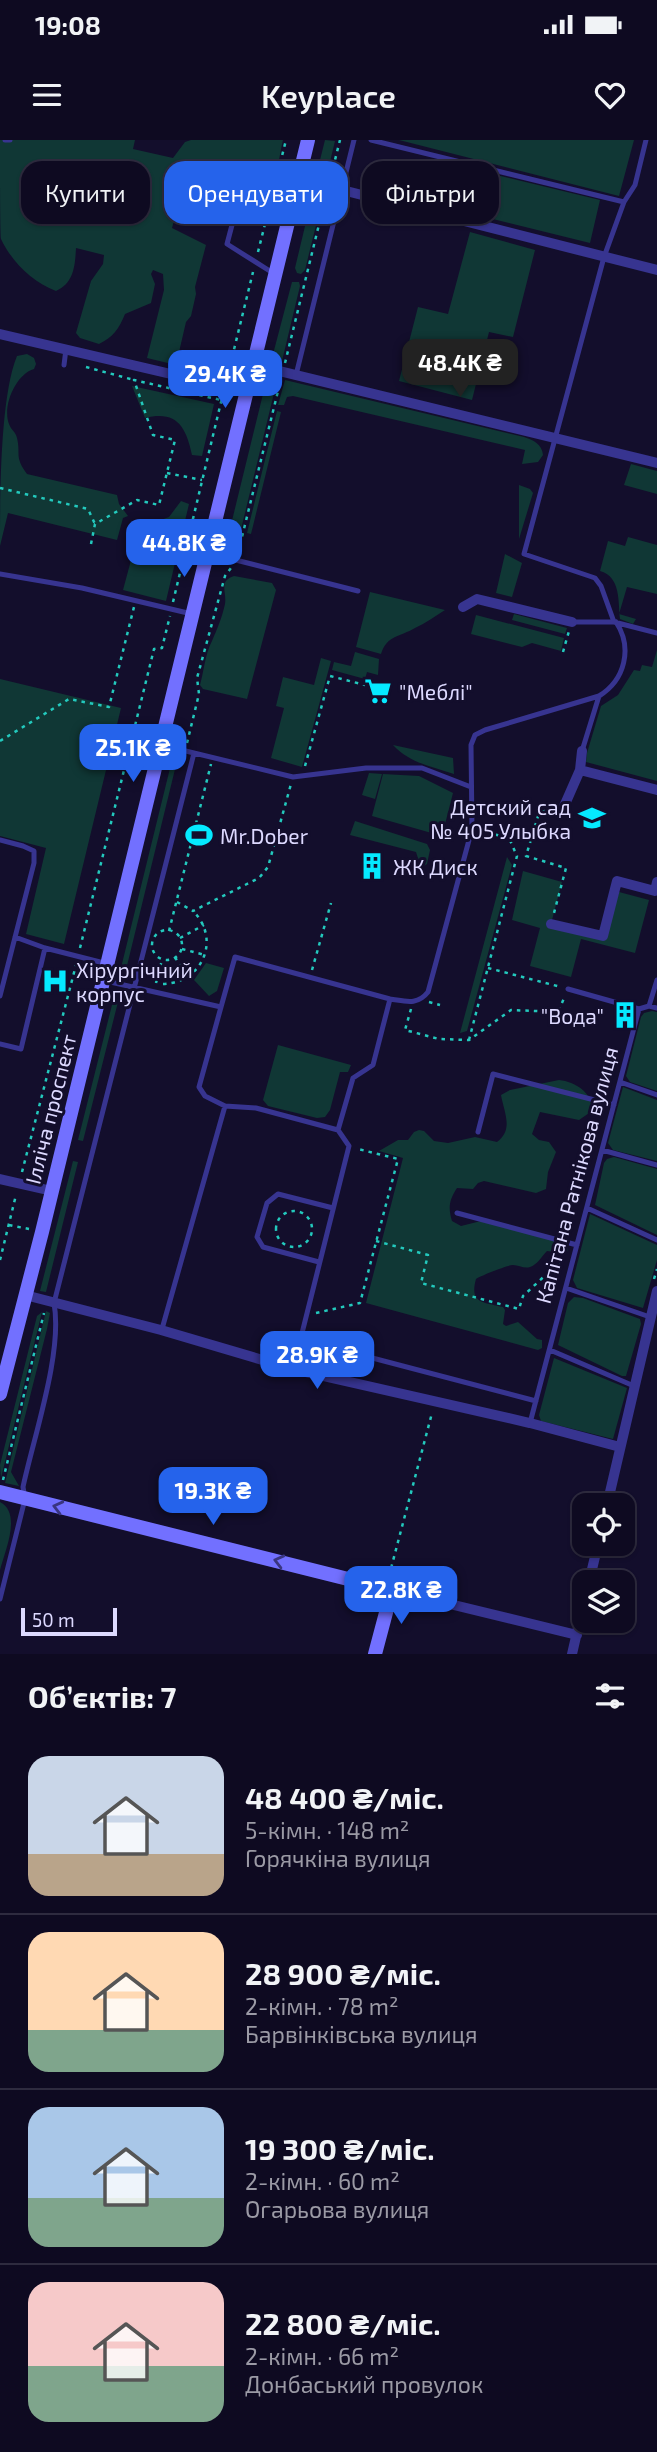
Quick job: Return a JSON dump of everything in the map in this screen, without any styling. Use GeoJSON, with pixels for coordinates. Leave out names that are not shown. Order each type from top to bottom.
{"type":"FeatureCollection","features":[{"type":"Feature","properties":{"kind":"main road","name":"Ілліча проспект"},"geometry":{"type":"LineString","coordinates":[[304,161],[308,140]]}},
{"type":"Feature","properties":{"kind":"main road","name":"Ілліча проспект"},"geometry":{"type":"LineString","coordinates":[[0,1394],[289,224]]}},
{"type":"Feature","properties":{"kind":"main road"},"geometry":{"type":"LineString","coordinates":[[0,1492],[389,1589],[375,1654]]}},
{"type":"Feature","properties":{"kind":"street"},"geometry":{"type":"LineString","coordinates":[[348,193],[657,270]]}},
{"type":"Feature","properties":{"kind":"street"},"geometry":{"type":"LineString","coordinates":[[0,334],[248,392]]}},
{"type":"Feature","properties":{"kind":"street"},"geometry":{"type":"LineString","coordinates":[[255,365],[657,463]]}},
{"type":"Feature","properties":{"kind":"street"},"geometry":{"type":"LineString","coordinates":[[463,607],[477,599],[572,622]]}},
{"type":"Feature","properties":{"kind":"street"},"geometry":{"type":"LineString","coordinates":[[564,808],[580,770],[582,751]]}},
{"type":"Feature","properties":{"kind":"street"},"geometry":{"type":"LineString","coordinates":[[580,770],[657,790]]}},
{"type":"Feature","properties":{"kind":"street"},"geometry":{"type":"LineString","coordinates":[[551,924],[603,936],[617,881],[656,889]]}},
{"type":"Feature","properties":{"kind":"street"},"geometry":{"type":"LineString","coordinates":[[0,1179],[52,1191]]}},
{"type":"Feature","properties":{"kind":"street"},"geometry":{"type":"LineString","coordinates":[[610,1493],[657,1291]]}},
{"type":"Feature","properties":{"kind":"street"},"geometry":{"type":"LineString","coordinates":[[24,1295],[161,1330],[293,1369],[530,1423],[620,1447]]}},
{"type":"Feature","properties":{"kind":"street"},"geometry":{"type":"LineString","coordinates":[[389,1589],[577,1635],[572,1654]]}},
{"type":"Feature","properties":{"kind":"lane"},"geometry":{"type":"LineString","coordinates":[[348,166],[354,140]]}},
{"type":"Feature","properties":{"kind":"lane"},"geometry":{"type":"LineString","coordinates":[[371,140],[624,202]]}},
{"type":"Feature","properties":{"kind":"lane"},"geometry":{"type":"LineString","coordinates":[[293,1369],[349,1146],[338,1130],[256,1108],[225,1106],[205,1096],[199,1087],[234,957],[390,999],[412,1002],[424,998],[428,992],[472,829],[471,745],[475,735],[599,696],[609,690],[613,683],[626,654],[623,633],[615,622],[601,586],[595,578],[524,554],[604,257],[624,202],[635,185],[646,140]]}},
{"type":"Feature","properties":{"kind":"lane"},"geometry":{"type":"LineString","coordinates":[[296,375],[334,224]]}},
{"type":"Feature","properties":{"kind":"lane"},"geometry":{"type":"LineString","coordinates":[[232,225],[228,244],[276,275]]}},
{"type":"Feature","properties":{"kind":"lane"},"geometry":{"type":"LineString","coordinates":[[64,365],[66,349]]}},
{"type":"Feature","properties":{"kind":"lane"},"geometry":{"type":"LineString","coordinates":[[208,553],[358,591]]}},
{"type":"Feature","properties":{"kind":"lane"},"geometry":{"type":"LineString","coordinates":[[0,574],[82,588],[193,614]]}},
{"type":"Feature","properties":{"kind":"lane"},"geometry":{"type":"LineString","coordinates":[[572,622],[615,622],[657,633]]}},
{"type":"Feature","properties":{"kind":"lane"},"geometry":{"type":"LineString","coordinates":[[582,751],[599,696]]}},
{"type":"Feature","properties":{"kind":"lane"},"geometry":{"type":"LineString","coordinates":[[161,745],[293,777],[366,768],[422,768],[471,787]]}},
{"type":"Feature","properties":{"kind":"lane"},"geometry":{"type":"LineString","coordinates":[[0,1599],[25,1499],[23,1487],[50,1373],[57,1317],[50,1302],[194,753]]}},
{"type":"Feature","properties":{"kind":"lane"},"geometry":{"type":"LineString","coordinates":[[0,840],[34,851],[34,863],[0,996]]}},
{"type":"Feature","properties":{"kind":"lane"},"geometry":{"type":"LineString","coordinates":[[15,937],[46,948],[107,963]]}},
{"type":"Feature","properties":{"kind":"lane"},"geometry":{"type":"LineString","coordinates":[[0,1044],[21,1048],[46,948]]}},
{"type":"Feature","properties":{"kind":"lane"},"geometry":{"type":"LineString","coordinates":[[649,1006],[657,980]]}},
{"type":"Feature","properties":{"kind":"lane"},"geometry":{"type":"LineString","coordinates":[[103,981],[221,1007]]}},
{"type":"Feature","properties":{"kind":"lane"},"geometry":{"type":"LineString","coordinates":[[568,989],[639,1009],[649,1006],[657,1008]]}},
{"type":"Feature","properties":{"kind":"lane"},"geometry":{"type":"LineString","coordinates":[[338,1130],[353,1078],[373,1065],[390,999]]}},
{"type":"Feature","properties":{"kind":"lane","name":"Капітана Ратнікова вулиця"},"geometry":{"type":"LineString","coordinates":[[530,1423],[639,1009]]}},
{"type":"Feature","properties":{"kind":"lane"},"geometry":{"type":"LineString","coordinates":[[478,1132],[493,1074],[614,1105]]}},
{"type":"Feature","properties":{"kind":"lane"},"geometry":{"type":"LineString","coordinates":[[620,1082],[657,1095]]}},
{"type":"Feature","properties":{"kind":"lane"},"geometry":{"type":"LineString","coordinates":[[161,1330],[225,1106]]}},
{"type":"Feature","properties":{"kind":"lane"},"geometry":{"type":"LineString","coordinates":[[603,1150],[657,1165]]}},
{"type":"Feature","properties":{"kind":"lane"},"geometry":{"type":"LineString","coordinates":[[319,1262],[263,1247],[257,1237],[267,1203],[278,1194],[333,1208]]}},
{"type":"Feature","properties":{"kind":"lane"},"geometry":{"type":"LineString","coordinates":[[587,1208],[657,1240]]}},
{"type":"Feature","properties":{"kind":"lane"},"geometry":{"type":"LineString","coordinates":[[457,1213],[578,1245]]}},
{"type":"Feature","properties":{"kind":"lane"},"geometry":{"type":"LineString","coordinates":[[566,1288],[650,1317]]}},
{"type":"Feature","properties":{"kind":"lane"},"geometry":{"type":"LineString","coordinates":[[300,1339],[536,1401]]}},
{"type":"Feature","properties":{"kind":"lane"},"geometry":{"type":"LineString","coordinates":[[550,1350],[634,1385]]}},
{"type":"Feature","properties":{"kind":"path"},"geometry":{"type":"LineString","coordinates":[[281,161],[286,140]]}},
{"type":"Feature","properties":{"kind":"path"},"geometry":{"type":"LineString","coordinates":[[335,161],[340,140]]}},
{"type":"Feature","properties":{"kind":"path"},"geometry":{"type":"LineString","coordinates":[[0,1260],[154,649],[162,648],[172,609],[265,224]]}},
{"type":"Feature","properties":{"kind":"path"},"geometry":{"type":"LineString","coordinates":[[199,694],[197,678],[225,576],[236,560],[320,224]]}},
{"type":"Feature","properties":{"kind":"path"},"geometry":{"type":"LineString","coordinates":[[96,524],[137,500],[159,505],[175,440],[153,435],[134,380],[222,400]]}},
{"type":"Feature","properties":{"kind":"path"},"geometry":{"type":"LineString","coordinates":[[167,473],[203,481]]}},
{"type":"Feature","properties":{"kind":"path"},"geometry":{"type":"LineString","coordinates":[[0,488],[88,509],[96,524],[91,544]]}},
{"type":"Feature","properties":{"kind":"path"},"geometry":{"type":"LineString","coordinates":[[0,741],[69,699],[109,707],[135,600]]}},
{"type":"Feature","properties":{"kind":"path"},"geometry":{"type":"LineString","coordinates":[[564,652],[572,622]]}},
{"type":"Feature","properties":{"kind":"path"},"geometry":{"type":"LineString","coordinates":[[303,776],[330,676],[365,685]]}},
{"type":"Feature","properties":{"kind":"path"},"geometry":{"type":"LineString","coordinates":[[169,931],[213,758]]}},
{"type":"Feature","properties":{"kind":"path"},"geometry":{"type":"LineString","coordinates":[[193,911],[260,878],[268,867],[293,777]]}},
{"type":"Feature","properties":{"kind":"path"},"geometry":{"type":"LineString","coordinates":[[551,924],[566,869],[526,856],[539,813],[564,808]]}},
{"type":"Feature","properties":{"kind":"path"},"geometry":{"type":"LineString","coordinates":[[468,1040],[517,856],[509,838],[472,829]]}},
{"type":"Feature","properties":{"kind":"path"},"geometry":{"type":"LineString","coordinates":[[156,983],[167,984],[187,978],[198,968],[205,955],[207,944],[204,925],[193,911],[177,902]]}},
{"type":"Feature","properties":{"kind":"path"},"geometry":{"type":"LineString","coordinates":[[311,977],[331,903]]}},
{"type":"Feature","properties":{"kind":"path"},"geometry":{"type":"LineString","coordinates":[[180,938],[204,925]]}},
{"type":"Feature","properties":{"kind":"path"},"geometry":{"type":"LineString","coordinates":[[162,960],[154,953],[152,943],[158,933],[169,931],[180,938]]}},
{"type":"Feature","properties":{"kind":"path"},"geometry":{"type":"LineString","coordinates":[[162,960],[175,957],[181,949],[180,938]]}},
{"type":"Feature","properties":{"kind":"path"},"geometry":{"type":"LineString","coordinates":[[181,949],[205,955]]}},
{"type":"Feature","properties":{"kind":"path"},"geometry":{"type":"LineString","coordinates":[[175,957],[187,978]]}},
{"type":"Feature","properties":{"kind":"path"},"geometry":{"type":"LineString","coordinates":[[154,992],[162,960]]}},
{"type":"Feature","properties":{"kind":"path"},"geometry":{"type":"LineString","coordinates":[[412,1002],[405,1030],[439,1039],[468,1040],[511,1010],[558,1012],[568,989],[488,968]]}},
{"type":"Feature","properties":{"kind":"path"},"geometry":{"type":"LineString","coordinates":[[306,1316],[360,1303],[398,1159],[349,1146]]}},
{"type":"Feature","properties":{"kind":"path"},"geometry":{"type":"LineString","coordinates":[[299,1211],[310,1219],[312,1233],[304,1245],[290,1247],[278,1238],[276,1224],[285,1213],[299,1211]]}},
{"type":"Feature","properties":{"kind":"path"},"geometry":{"type":"LineString","coordinates":[[376,1241],[428,1255],[421,1283],[519,1309],[523,1296],[578,1245]]}},
{"type":"Feature","properties":{"kind":"path"},"geometry":{"type":"LineString","coordinates":[[0,1492],[50,1302]]}},
{"type":"Feature","properties":{"kind":"path"},"geometry":{"type":"LineString","coordinates":[[389,1589],[435,1403]]}},
{"type":"Feature","properties":{"kind":"green space"},"geometry":{"type":"Polygon","coordinates":[[[0,140],[135,140],[133,149],[173,158],[185,142],[191,140],[283,140],[279,161],[164,161],[164,224],[173,224],[172,228],[206,245],[191,316],[186,322],[176,365],[147,358],[164,290],[163,274],[153,270],[151,274],[155,284],[151,303],[125,314],[115,332],[99,344],[80,338],[76,333],[91,281],[103,264],[104,255],[76,248],[70,279],[56,291],[31,277],[11,256],[1,239],[0,140]]]}},
{"type":"Feature","properties":{"kind":"green space"},"geometry":{"type":"Polygon","coordinates":[[[325,140],[335,141],[330,161],[320,161],[325,140]]]}},
{"type":"Feature","properties":{"kind":"green space"},"geometry":{"type":"Polygon","coordinates":[[[399,140],[634,140],[619,196],[499,165],[499,161],[482,161],[399,140]]]}},
{"type":"Feature","properties":{"kind":"green space"},"geometry":{"type":"Polygon","coordinates":[[[499,176],[600,200],[590,243],[499,221],[499,176]]]}},
{"type":"Feature","properties":{"kind":"green space"},"geometry":{"type":"Polygon","coordinates":[[[306,224],[316,224],[305,270],[301,274],[297,273],[295,268],[306,224]]]}},
{"type":"Feature","properties":{"kind":"green space"},"geometry":{"type":"Polygon","coordinates":[[[470,232],[535,250],[513,337],[489,332],[472,400],[399,381],[418,307],[448,314],[470,232]]]}},
{"type":"Feature","properties":{"kind":"green space"},"geometry":{"type":"Polygon","coordinates":[[[292,282],[299,282],[300,286],[282,361],[273,362],[272,358],[292,282]]]}},
{"type":"Feature","properties":{"kind":"green space"},"geometry":{"type":"Polygon","coordinates":[[[27,354],[34,358],[36,364],[34,369],[27,372],[16,384],[7,409],[9,424],[16,434],[21,463],[27,474],[117,495],[119,504],[128,516],[123,518],[117,540],[8,513],[0,546],[2,448],[7,396],[17,356],[27,354]]]}},
{"type":"Feature","properties":{"kind":"green space"},"geometry":{"type":"Polygon","coordinates":[[[285,380],[524,437],[539,445],[543,455],[538,462],[522,464],[525,450],[293,396],[287,397],[284,405],[278,405],[285,380]]]}},
{"type":"Feature","properties":{"kind":"green space"},"geometry":{"type":"Polygon","coordinates":[[[132,386],[214,404],[202,456],[192,455],[187,436],[172,419],[165,416],[145,418],[132,386]]]}},
{"type":"Feature","properties":{"kind":"green space"},"geometry":{"type":"Polygon","coordinates":[[[268,388],[275,389],[236,550],[231,547],[228,537],[263,394],[268,388]]]}},
{"type":"Feature","properties":{"kind":"green space"},"geometry":{"type":"Polygon","coordinates":[[[277,411],[281,412],[251,534],[247,533],[277,411]]]}},
{"type":"Feature","properties":{"kind":"green space"},"geometry":{"type":"Polygon","coordinates":[[[631,464],[657,471],[657,494],[624,485],[631,464]]]}},
{"type":"Feature","properties":{"kind":"green space"},"geometry":{"type":"Polygon","coordinates":[[[519,485],[533,493],[519,539],[519,485]]]}},
{"type":"Feature","properties":{"kind":"green space"},"geometry":{"type":"Polygon","coordinates":[[[181,501],[189,504],[166,601],[123,590],[134,549],[144,550],[150,524],[169,517],[181,501]]]}},
{"type":"Feature","properties":{"kind":"green space"},"geometry":{"type":"Polygon","coordinates":[[[628,537],[657,545],[657,594],[627,587],[619,612],[615,584],[612,578],[600,571],[608,541],[625,546],[628,537]]]}},
{"type":"Feature","properties":{"kind":"green space"},"geometry":{"type":"Polygon","coordinates":[[[505,554],[522,563],[512,597],[496,593],[505,554]]]}},
{"type":"Feature","properties":{"kind":"green space"},"geometry":{"type":"Polygon","coordinates":[[[234,576],[272,583],[276,590],[247,699],[203,689],[200,685],[208,651],[224,609],[224,587],[226,581],[234,576]]]}},
{"type":"Feature","properties":{"kind":"green space"},"geometry":{"type":"Polygon","coordinates":[[[370,592],[445,610],[390,640],[381,654],[356,647],[370,592]]]}},
{"type":"Feature","properties":{"kind":"green space"},"geometry":{"type":"Polygon","coordinates":[[[514,614],[567,628],[565,634],[512,620],[514,614]]]}},
{"type":"Feature","properties":{"kind":"green space"},"geometry":{"type":"Polygon","coordinates":[[[620,614],[636,619],[633,624],[620,619],[620,614]]]}},
{"type":"Feature","properties":{"kind":"green space"},"geometry":{"type":"Polygon","coordinates":[[[476,615],[564,638],[561,651],[532,643],[522,647],[471,634],[476,615]]]}},
{"type":"Feature","properties":{"kind":"green space"},"geometry":{"type":"Polygon","coordinates":[[[657,650],[657,781],[586,762],[601,706],[618,695],[634,670],[640,671],[642,665],[652,667],[657,650]]]}},
{"type":"Feature","properties":{"kind":"green space"},"geometry":{"type":"Polygon","coordinates":[[[355,652],[379,659],[378,675],[367,672],[365,679],[332,670],[334,662],[351,666],[355,652]]]}},
{"type":"Feature","properties":{"kind":"green space"},"geometry":{"type":"Polygon","coordinates":[[[321,658],[331,661],[302,767],[271,758],[284,708],[276,706],[283,677],[314,685],[321,658]]]}},
{"type":"Feature","properties":{"kind":"green space"},"geometry":{"type":"Polygon","coordinates":[[[0,679],[121,708],[64,944],[26,934],[46,848],[0,836],[0,679]]]}},
{"type":"Feature","properties":{"kind":"green space"},"geometry":{"type":"Polygon","coordinates":[[[393,745],[453,758],[454,774],[413,760],[393,745]]]}},
{"type":"Feature","properties":{"kind":"green space"},"geometry":{"type":"Polygon","coordinates":[[[172,760],[177,761],[124,978],[119,976],[172,760]]]}},
{"type":"Feature","properties":{"kind":"green space"},"geometry":{"type":"Polygon","coordinates":[[[369,773],[382,774],[375,799],[362,795],[369,773]]]}},
{"type":"Feature","properties":{"kind":"green space"},"geometry":{"type":"Polygon","coordinates":[[[383,774],[419,776],[453,793],[442,836],[372,816],[383,774]]]}},
{"type":"Feature","properties":{"kind":"green space"},"geometry":{"type":"Polygon","coordinates":[[[355,821],[427,844],[430,850],[427,864],[421,868],[416,852],[350,835],[355,821]]]}},
{"type":"Feature","properties":{"kind":"green space"},"geometry":{"type":"Polygon","coordinates":[[[507,857],[512,865],[467,1031],[460,1033],[507,857]]]}},
{"type":"Feature","properties":{"kind":"green space"},"geometry":{"type":"Polygon","coordinates":[[[523,871],[562,882],[552,920],[606,935],[619,892],[649,900],[635,953],[581,939],[571,977],[530,966],[540,928],[512,920],[523,871]]]}},
{"type":"Feature","properties":{"kind":"green space"},"geometry":{"type":"Polygon","coordinates":[[[206,963],[224,968],[217,991],[209,996],[194,980],[206,963]]]}},
{"type":"Feature","properties":{"kind":"green space"},"geometry":{"type":"Polygon","coordinates":[[[115,993],[120,994],[83,1141],[78,1140],[115,993]]]}},
{"type":"Feature","properties":{"kind":"green space"},"geometry":{"type":"Polygon","coordinates":[[[652,1011],[657,1012],[657,1091],[630,1082],[626,1076],[641,1017],[652,1011]]]}},
{"type":"Feature","properties":{"kind":"green space"},"geometry":{"type":"Polygon","coordinates":[[[278,1045],[351,1065],[348,1072],[340,1072],[330,1110],[325,1117],[317,1118],[268,1106],[263,1100],[278,1045]]]}},
{"type":"Feature","properties":{"kind":"green space"},"geometry":{"type":"Polygon","coordinates":[[[559,1080],[582,1090],[590,1099],[592,1111],[579,1120],[540,1112],[532,1134],[539,1140],[549,1142],[556,1152],[548,1172],[546,1189],[536,1193],[484,1181],[473,1189],[457,1188],[450,1208],[452,1221],[461,1226],[481,1221],[568,1244],[568,1251],[547,1251],[530,1267],[510,1265],[476,1279],[474,1287],[476,1298],[484,1303],[503,1307],[503,1324],[506,1326],[518,1322],[537,1339],[542,1340],[542,1348],[538,1350],[366,1303],[403,1158],[379,1151],[398,1140],[408,1140],[419,1130],[424,1131],[434,1141],[448,1143],[475,1137],[497,1142],[507,1126],[501,1095],[510,1090],[559,1080]]]}},
{"type":"Feature","properties":{"kind":"green space"},"geometry":{"type":"Polygon","coordinates":[[[623,1087],[657,1100],[657,1161],[613,1150],[608,1143],[623,1087]]]}},
{"type":"Feature","properties":{"kind":"green space"},"geometry":{"type":"Polygon","coordinates":[[[614,1157],[657,1169],[657,1235],[595,1205],[604,1163],[614,1157]]]}},
{"type":"Feature","properties":{"kind":"green space"},"geometry":{"type":"Polygon","coordinates":[[[73,1161],[78,1162],[46,1292],[40,1291],[73,1161]]]}},
{"type":"Feature","properties":{"kind":"green space"},"geometry":{"type":"Polygon","coordinates":[[[590,1214],[657,1245],[657,1260],[643,1308],[577,1288],[573,1280],[590,1214]]]}},
{"type":"Feature","properties":{"kind":"green space"},"geometry":{"type":"Polygon","coordinates":[[[574,1297],[640,1319],[641,1324],[626,1376],[558,1345],[568,1303],[574,1297]]]}},
{"type":"Feature","properties":{"kind":"green space"},"geometry":{"type":"Polygon","coordinates":[[[46,1311],[50,1313],[47,1329],[11,1472],[19,1486],[5,1483],[46,1311]]]}},
{"type":"Feature","properties":{"kind":"green space"},"geometry":{"type":"Polygon","coordinates":[[[42,1312],[1,1478],[0,1465],[37,1316],[42,1312]]]}},
{"type":"Feature","properties":{"kind":"green space"},"geometry":{"type":"Polygon","coordinates":[[[554,1358],[627,1388],[613,1439],[541,1421],[539,1415],[554,1358]]]}},
{"type":"Feature","properties":{"kind":"green space"},"geometry":{"type":"Polygon","coordinates":[[[0,1502],[7,1507],[11,1523],[0,1570],[0,1502]]]}},
{"type":"Feature","properties":{"kind":"place","name":"\"Меблі\""},"geometry":{"type":"Point","coordinates":[378,691]}},
{"type":"Feature","properties":{"kind":"place","name":"Детский сад № 405 Улыбка"},"geometry":{"type":"Point","coordinates":[592,818]}},
{"type":"Feature","properties":{"kind":"place","name":"Mr.Dober"},"geometry":{"type":"Point","coordinates":[199,835]}},
{"type":"Feature","properties":{"kind":"place","name":"ЖК Диск"},"geometry":{"type":"Point","coordinates":[372,866]}},
{"type":"Feature","properties":{"kind":"place","name":"Хірургічний корпус"},"geometry":{"type":"Point","coordinates":[55,981]}},
{"type":"Feature","properties":{"kind":"place","name":"\"Вода\""},"geometry":{"type":"Point","coordinates":[625,1015]}}]}
